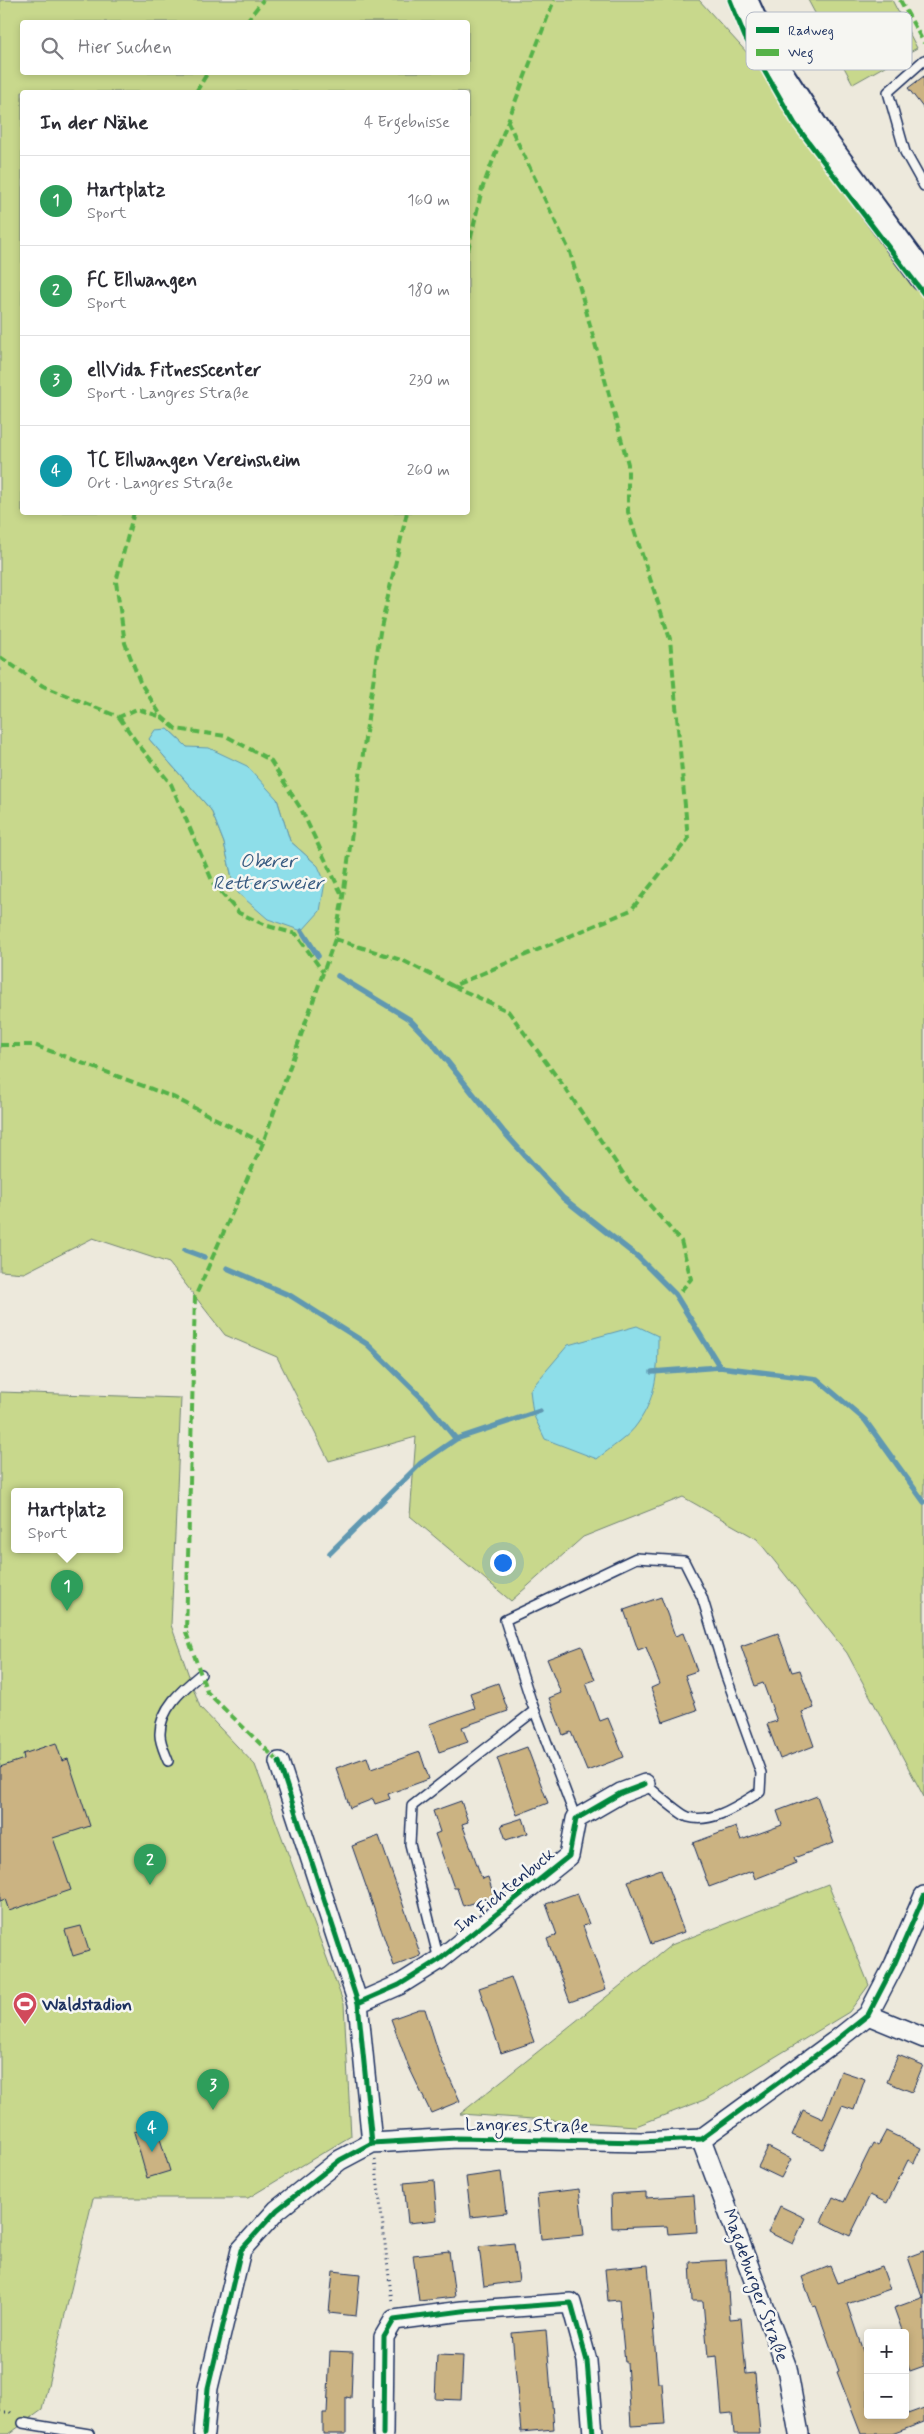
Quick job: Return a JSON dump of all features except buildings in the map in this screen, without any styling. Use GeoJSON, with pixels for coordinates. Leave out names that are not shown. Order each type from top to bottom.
{"type":"FeatureCollection","features":[{"type":"Feature","properties":{"kind":"main road"},"geometry":{"type":"LineString","coordinates":[[744,0],[749,12]]}},
{"type":"Feature","properties":{"kind":"main road"},"geometry":{"type":"LineString","coordinates":[[778,70],[820,135],[919,268]]}},
{"type":"Feature","properties":{"kind":"street"},"geometry":{"type":"LineString","coordinates":[[279,1762],[358,2002],[372,2143]]}},
{"type":"Feature","properties":{"kind":"street"},"geometry":{"type":"LineString","coordinates":[[576,1819],[621,1793],[645,1784]]}},
{"type":"Feature","properties":{"kind":"street","name":"Im Fichtenbuck"},"geometry":{"type":"LineString","coordinates":[[358,2002],[400,1985],[439,1960],[569,1856],[576,1819]]}},
{"type":"Feature","properties":{"kind":"street"},"geometry":{"type":"LineString","coordinates":[[701,2139],[868,2015],[894,1965],[924,1896]]}},
{"type":"Feature","properties":{"kind":"street"},"geometry":{"type":"LineString","coordinates":[[868,2015],[924,2038]]}},
{"type":"Feature","properties":{"kind":"street","name":"Langres Straße"},"geometry":{"type":"LineString","coordinates":[[204,2434],[208,2388],[241,2250],[277,2210],[340,2160],[372,2143],[457,2138],[641,2142],[701,2139]]}},
{"type":"Feature","properties":{"kind":"street","name":"Magdeburger Straße"},"geometry":{"type":"LineString","coordinates":[[701,2139],[787,2368],[799,2434]]}},
{"type":"Feature","properties":{"kind":"street"},"geometry":{"type":"LineString","coordinates":[[384,2434],[384,2337],[394,2320],[462,2311],[570,2303],[587,2360],[593,2434]]}},
{"type":"Feature","properties":{"kind":"lane"},"geometry":{"type":"LineString","coordinates":[[924,60],[888,92],[905,152],[924,186]]}},
{"type":"Feature","properties":{"kind":"lane"},"geometry":{"type":"LineString","coordinates":[[576,1819],[534,1710],[505,1620],[636,1558],[684,1560],[702,1597],[726,1676],[762,1774],[760,1792],[738,1806],[711,1817],[688,1817],[645,1784]]}},
{"type":"Feature","properties":{"kind":"lane"},"geometry":{"type":"LineString","coordinates":[[168,1762],[160,1735],[163,1717],[178,1694],[201,1674]]}},
{"type":"Feature","properties":{"kind":"lane"},"geometry":{"type":"LineString","coordinates":[[439,1960],[410,1844],[412,1806],[534,1710]]}},
{"type":"Feature","properties":{"kind":"lane"},"geometry":{"type":"LineString","coordinates":[[23,2423],[89,2434]]}},
{"type":"Feature","properties":{"kind":"path"},"geometry":{"type":"LineString","coordinates":[[372,2143],[383,2215],[394,2320]]}},
{"type":"Feature","properties":{"kind":"green space"},"geometry":{"type":"Polygon","coordinates":[[[0,0],[699,0],[746,52],[746,70],[762,70],[924,299],[924,1797],[847,1653],[757,1539],[683,1497],[583,1537],[511,1601],[410,1516],[416,1437],[329,1461],[277,1357],[225,1335],[169,1263],[93,1238],[24,1273],[0,1271],[0,0]],[[168,729],[149,739],[211,810],[224,843],[233,882],[318,866],[290,841],[277,799],[187,747],[168,729]]]}},
{"type":"Feature","properties":{"kind":"green space"},"geometry":{"type":"Polygon","coordinates":[[[808,0],[892,0],[898,12],[814,12],[808,0]]]}},
{"type":"Feature","properties":{"kind":"green space"},"geometry":{"type":"Polygon","coordinates":[[[912,38],[917,48],[912,51],[912,38]]]}},
{"type":"Feature","properties":{"kind":"green space"},"geometry":{"type":"Polygon","coordinates":[[[846,70],[878,70],[853,84],[846,70]]]}},
{"type":"Feature","properties":{"kind":"green space"},"geometry":{"type":"Polygon","coordinates":[[[0,1392],[181,1398],[171,1625],[200,1707],[255,1765],[344,2004],[351,2136],[248,2198],[93,2198],[42,2410],[9,2434],[0,2434],[0,1392]]]}},
{"type":"Feature","properties":{"kind":"green space"},"geometry":{"type":"Polygon","coordinates":[[[828,1884],[869,1985],[849,2012],[704,2100],[636,2126],[460,2114],[671,1945],[828,1884]]]}},
{"type":"Feature","properties":{"kind":"water","name":"Oberer Rettersweier"},"geometry":{"type":"Polygon","coordinates":[[[168,729],[187,747],[209,748],[247,766],[277,799],[290,841],[318,866],[325,882],[320,911],[302,931],[268,919],[238,893],[233,882],[224,843],[211,810],[149,739],[155,730],[168,729]]]}},
{"type":"Feature","properties":{"kind":"water"},"geometry":{"type":"Polygon","coordinates":[[[637,1326],[658,1336],[658,1348],[653,1392],[644,1413],[634,1428],[597,1459],[545,1439],[533,1414],[530,1390],[568,1345],[637,1326]]]}},
{"type":"Feature","properties":{"kind":"waterway"},"geometry":{"type":"LineString","coordinates":[[302,931],[318,956]]}},
{"type":"Feature","properties":{"kind":"waterway"},"geometry":{"type":"LineString","coordinates":[[338,976],[409,1019],[434,1045],[503,1131],[563,1198],[638,1257],[675,1294],[720,1367],[817,1379],[865,1420],[924,1502]]}},
{"type":"Feature","properties":{"kind":"waterway"},"geometry":{"type":"LineString","coordinates":[[185,1250],[204,1257]]}},
{"type":"Feature","properties":{"kind":"waterway"},"geometry":{"type":"LineString","coordinates":[[227,1268],[291,1296],[367,1344],[426,1402],[456,1439]]}},
{"type":"Feature","properties":{"kind":"waterway"},"geometry":{"type":"LineString","coordinates":[[652,1372],[720,1367]]}},
{"type":"Feature","properties":{"kind":"waterway"},"geometry":{"type":"LineString","coordinates":[[330,1553],[421,1463],[456,1439],[540,1411]]}},
{"type":"Feature","properties":{"kind":"marked path"},"geometry":{"type":"LineString","coordinates":[[248,20],[263,0]]}},
{"type":"Feature","properties":{"kind":"marked path"},"geometry":{"type":"LineString","coordinates":[[470,241],[482,189],[554,0]]}},
{"type":"Feature","properties":{"kind":"marked path"},"geometry":{"type":"LineString","coordinates":[[900,0],[907,12]]}},
{"type":"Feature","properties":{"kind":"marked path"},"geometry":{"type":"LineString","coordinates":[[912,22],[924,43]]}},
{"type":"Feature","properties":{"kind":"marked path"},"geometry":{"type":"LineString","coordinates":[[197,90],[206,75]]}},
{"type":"Feature","properties":{"kind":"marked path"},"geometry":{"type":"LineString","coordinates":[[335,939],[404,961],[453,986],[631,910],[688,839],[670,639],[628,512],[628,464],[570,252],[507,120]]}},
{"type":"Feature","properties":{"kind":"marked path"},"geometry":{"type":"LineString","coordinates":[[133,515],[116,582],[125,643],[140,682],[162,717],[176,729],[226,736],[270,760],[301,809],[343,897]]}},
{"type":"Feature","properties":{"kind":"marked path"},"geometry":{"type":"LineString","coordinates":[[279,1762],[207,1692],[186,1632],[195,1297],[263,1143],[335,939],[343,897],[380,632],[406,515]]}},
{"type":"Feature","properties":{"kind":"marked path"},"geometry":{"type":"LineString","coordinates":[[0,657],[43,686],[119,717],[137,709],[162,717]]}},
{"type":"Feature","properties":{"kind":"marked path"},"geometry":{"type":"LineString","coordinates":[[119,717],[137,743],[171,784],[214,885],[239,913],[268,926],[296,934],[323,972]]}},
{"type":"Feature","properties":{"kind":"marked path"},"geometry":{"type":"LineString","coordinates":[[453,986],[508,1011],[565,1088],[627,1179],[681,1241],[691,1279],[679,1293]]}},
{"type":"Feature","properties":{"kind":"marked path"},"geometry":{"type":"LineString","coordinates":[[0,1045],[34,1045],[173,1097],[263,1143]]}},
{"type":"Feature","properties":{"kind":"cycle path"},"geometry":{"type":"LineString","coordinates":[[730,0],[746,39]]}},
{"type":"Feature","properties":{"kind":"cycle path"},"geometry":{"type":"LineString","coordinates":[[764,70],[795,124],[924,294]]}},
{"type":"Feature","properties":{"kind":"cycle path"},"geometry":{"type":"LineString","coordinates":[[279,1762],[358,2003],[372,2143]]}},
{"type":"Feature","properties":{"kind":"cycle path"},"geometry":{"type":"LineString","coordinates":[[358,2003],[399,1985],[439,1960],[569,1856],[576,1819],[621,1793],[645,1784]]}},
{"type":"Feature","properties":{"kind":"cycle path"},"geometry":{"type":"LineString","coordinates":[[204,2434],[208,2388],[241,2250],[277,2210],[340,2160],[372,2143],[457,2138],[641,2142],[701,2139],[868,2015],[894,1965],[924,1896]]}},
{"type":"Feature","properties":{"kind":"cycle path"},"geometry":{"type":"LineString","coordinates":[[383,2434],[384,2337],[394,2320],[462,2311],[571,2303],[587,2361],[593,2434]]}},
{"type":"Feature","properties":{"kind":"place","name":"Hartplatz"},"geometry":{"type":"Point","coordinates":[67,1611]}},
{"type":"Feature","properties":{"kind":"place","name":"FC Ellwangen"},"geometry":{"type":"Point","coordinates":[150,1885]}},
{"type":"Feature","properties":{"kind":"place","name":"Waldstadion"},"geometry":{"type":"Point","coordinates":[25,2025]}},
{"type":"Feature","properties":{"kind":"place","name":"ellVida Fitnesscenter"},"geometry":{"type":"Point","coordinates":[213,2110]}},
{"type":"Feature","properties":{"kind":"place","name":"TC Ellwangen Vereinsheim"},"geometry":{"type":"Point","coordinates":[152,2152]}}]}
